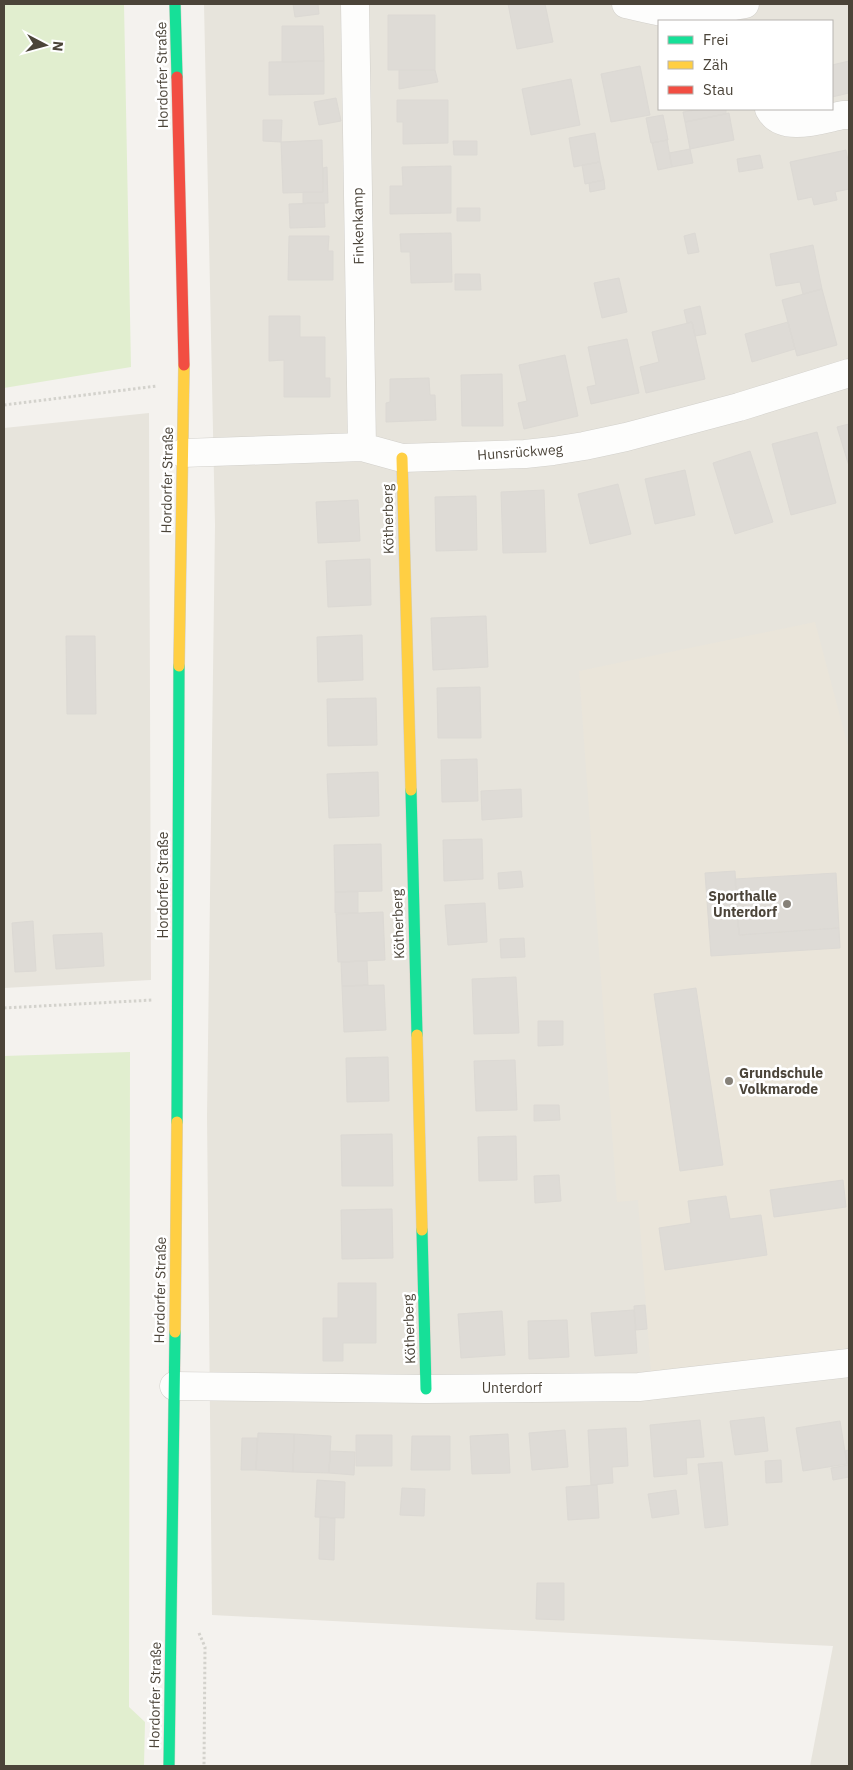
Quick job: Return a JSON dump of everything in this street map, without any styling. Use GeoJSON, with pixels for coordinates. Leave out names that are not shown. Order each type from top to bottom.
{"type":"FeatureCollection","features":[{"type":"Feature","properties":{"kind":"main road","name":"Hordorfer Straße"},"geometry":{"type":"LineString","coordinates":[[169,1766],[178,998],[178,731],[184,383],[175,4]]}},
{"type":"Feature","properties":{"kind":"main road","name":"Kötherberg"},"geometry":{"type":"LineString","coordinates":[[402,458],[426,1389]]}},
{"type":"Feature","properties":{"kind":"street","name":"Finkenkamp"},"geometry":{"type":"LineString","coordinates":[[355,4],[362,447]]}},
{"type":"Feature","properties":{"kind":"street"},"geometry":{"type":"LineString","coordinates":[[626,4],[652,10],[681,13],[695,13],[745,4],[748,20]]}},
{"type":"Feature","properties":{"kind":"street"},"geometry":{"type":"LineString","coordinates":[[770,110],[778,119],[788,123],[849,115]]}},
{"type":"Feature","properties":{"kind":"street","name":"Hunsrückweg"},"geometry":{"type":"LineString","coordinates":[[183,453],[362,447],[402,458],[525,454],[584,446],[626,437],[705,416],[849,373]]}},
{"type":"Feature","properties":{"kind":"street","name":"Unterdorf"},"geometry":{"type":"LineString","coordinates":[[174,1386],[426,1389],[639,1387],[849,1363]]}},
{"type":"Feature","properties":{"kind":"path"},"geometry":{"type":"LineString","coordinates":[[4,405],[184,383]]}},
{"type":"Feature","properties":{"kind":"path"},"geometry":{"type":"LineString","coordinates":[[4,1008],[178,998]]}},
{"type":"Feature","properties":{"kind":"shaded area"},"geometry":{"type":"Polygon","coordinates":[[[204,4],[849,4],[849,1766],[810,1766],[833,1646],[212,1615],[207,1116],[215,525],[204,4]]]}},
{"type":"Feature","properties":{"kind":"shaded area"},"geometry":{"type":"Polygon","coordinates":[[[149,413],[151,980],[4,988],[4,428],[149,413]]]}},
{"type":"Feature","properties":{"kind":"shaded area","name":"Grundschule Volkmarode"},"geometry":{"type":"Polygon","coordinates":[[[815,622],[849,750],[849,1348],[651,1372],[638,1200],[617,1202],[579,671],[815,622]]]}},
{"type":"Feature","properties":{"kind":"green space"},"geometry":{"type":"Polygon","coordinates":[[[4,4],[124,4],[131,367],[4,388],[4,4]]]}},
{"type":"Feature","properties":{"kind":"green space"},"geometry":{"type":"Polygon","coordinates":[[[130,1052],[129,1707],[145,1722],[144,1766],[4,1766],[4,1056],[130,1052]]]}},
{"type":"Feature","properties":{"kind":"building"},"geometry":{"type":"Polygon","coordinates":[[[293,4],[318,4],[319,14],[295,17],[293,4]]]}},
{"type":"Feature","properties":{"kind":"building"},"geometry":{"type":"Polygon","coordinates":[[[508,4],[545,4],[553,42],[517,49],[508,4]]]}},
{"type":"Feature","properties":{"kind":"building"},"geometry":{"type":"Polygon","coordinates":[[[388,15],[435,15],[435,70],[388,70],[388,15]]]}},
{"type":"Feature","properties":{"kind":"building"},"geometry":{"type":"Polygon","coordinates":[[[282,26],[323,26],[324,61],[282,62],[282,26]]]}},
{"type":"Feature","properties":{"kind":"building"},"geometry":{"type":"Polygon","coordinates":[[[324,61],[324,94],[269,95],[269,62],[324,61]]]}},
{"type":"Feature","properties":{"kind":"building"},"geometry":{"type":"Polygon","coordinates":[[[849,61],[849,93],[833,97],[833,65],[849,61]]]}},
{"type":"Feature","properties":{"kind":"building"},"geometry":{"type":"Polygon","coordinates":[[[640,66],[650,115],[611,122],[601,74],[640,66]]]}},
{"type":"Feature","properties":{"kind":"building"},"geometry":{"type":"Polygon","coordinates":[[[399,70],[435,70],[438,82],[399,89],[399,70]]]}},
{"type":"Feature","properties":{"kind":"building"},"geometry":{"type":"Polygon","coordinates":[[[571,79],[580,125],[531,135],[522,89],[571,79]]]}},
{"type":"Feature","properties":{"kind":"building"},"geometry":{"type":"Polygon","coordinates":[[[336,98],[341,121],[319,125],[314,102],[336,98]]]}},
{"type":"Feature","properties":{"kind":"building"},"geometry":{"type":"Polygon","coordinates":[[[397,100],[448,100],[448,143],[403,144],[403,122],[397,122],[397,100]]]}},
{"type":"Feature","properties":{"kind":"building"},"geometry":{"type":"Polygon","coordinates":[[[726,110],[726,114],[685,122],[683,112],[726,110]]]}},
{"type":"Feature","properties":{"kind":"building"},"geometry":{"type":"Polygon","coordinates":[[[729,113],[734,140],[690,149],[685,122],[729,113]]]}},
{"type":"Feature","properties":{"kind":"building"},"geometry":{"type":"Polygon","coordinates":[[[663,115],[668,140],[651,143],[646,118],[663,115]]]}},
{"type":"Feature","properties":{"kind":"building"},"geometry":{"type":"Polygon","coordinates":[[[263,120],[282,120],[281,142],[263,141],[263,120]]]}},
{"type":"Feature","properties":{"kind":"building"},"geometry":{"type":"Polygon","coordinates":[[[595,133],[600,162],[574,167],[569,138],[595,133]]]}},
{"type":"Feature","properties":{"kind":"building"},"geometry":{"type":"Polygon","coordinates":[[[322,140],[323,192],[283,193],[281,142],[322,140]]]}},
{"type":"Feature","properties":{"kind":"building"},"geometry":{"type":"Polygon","coordinates":[[[667,140],[672,167],[658,170],[652,143],[667,140]]]}},
{"type":"Feature","properties":{"kind":"building"},"geometry":{"type":"Polygon","coordinates":[[[453,141],[477,141],[477,155],[454,155],[453,141]]]}},
{"type":"Feature","properties":{"kind":"building"},"geometry":{"type":"Polygon","coordinates":[[[690,149],[693,163],[672,167],[669,153],[690,149]]]}},
{"type":"Feature","properties":{"kind":"building"},"geometry":{"type":"Polygon","coordinates":[[[846,150],[849,166],[849,189],[835,192],[837,200],[814,205],[812,197],[798,200],[790,162],[846,150]]]}},
{"type":"Feature","properties":{"kind":"building"},"geometry":{"type":"Polygon","coordinates":[[[760,155],[763,168],[739,172],[737,159],[760,155]]]}},
{"type":"Feature","properties":{"kind":"building"},"geometry":{"type":"Polygon","coordinates":[[[600,162],[604,180],[585,184],[582,165],[600,162]]]}},
{"type":"Feature","properties":{"kind":"building"},"geometry":{"type":"Polygon","coordinates":[[[451,166],[451,213],[390,214],[390,186],[403,186],[402,167],[451,166]]]}},
{"type":"Feature","properties":{"kind":"building"},"geometry":{"type":"Polygon","coordinates":[[[327,167],[328,203],[303,203],[303,192],[323,192],[323,168],[327,167]]]}},
{"type":"Feature","properties":{"kind":"building"},"geometry":{"type":"Polygon","coordinates":[[[604,180],[605,189],[590,192],[589,183],[604,180]]]}},
{"type":"Feature","properties":{"kind":"building"},"geometry":{"type":"Polygon","coordinates":[[[324,203],[325,227],[290,228],[289,204],[324,203]]]}},
{"type":"Feature","properties":{"kind":"building"},"geometry":{"type":"Polygon","coordinates":[[[457,208],[480,208],[480,221],[457,221],[457,208]]]}},
{"type":"Feature","properties":{"kind":"building"},"geometry":{"type":"Polygon","coordinates":[[[451,233],[452,282],[411,283],[410,252],[401,252],[400,234],[451,233]]]}},
{"type":"Feature","properties":{"kind":"building"},"geometry":{"type":"Polygon","coordinates":[[[695,233],[699,252],[688,254],[684,236],[695,233]]]}},
{"type":"Feature","properties":{"kind":"building"},"geometry":{"type":"Polygon","coordinates":[[[289,236],[329,236],[328,251],[333,251],[333,280],[288,280],[289,236]]]}},
{"type":"Feature","properties":{"kind":"building"},"geometry":{"type":"Polygon","coordinates":[[[813,245],[822,289],[803,294],[800,282],[776,286],[770,254],[813,245]]]}},
{"type":"Feature","properties":{"kind":"building"},"geometry":{"type":"Polygon","coordinates":[[[455,274],[480,274],[481,290],[455,290],[455,274]]]}},
{"type":"Feature","properties":{"kind":"building"},"geometry":{"type":"Polygon","coordinates":[[[619,278],[627,312],[602,318],[594,283],[619,278]]]}},
{"type":"Feature","properties":{"kind":"building"},"geometry":{"type":"Polygon","coordinates":[[[822,289],[837,345],[797,356],[782,300],[822,289]]]}},
{"type":"Feature","properties":{"kind":"building"},"geometry":{"type":"Polygon","coordinates":[[[700,306],[706,334],[695,336],[692,322],[687,323],[684,310],[700,306]]]}},
{"type":"Feature","properties":{"kind":"building"},"geometry":{"type":"Polygon","coordinates":[[[269,316],[300,316],[300,337],[325,337],[325,378],[330,378],[330,397],[284,397],[284,360],[269,361],[269,316]]]}},
{"type":"Feature","properties":{"kind":"building"},"geometry":{"type":"Polygon","coordinates":[[[692,322],[705,379],[646,393],[640,367],[659,362],[652,332],[692,322]]]}},
{"type":"Feature","properties":{"kind":"building"},"geometry":{"type":"Polygon","coordinates":[[[788,322],[795,349],[752,362],[745,334],[788,322]]]}},
{"type":"Feature","properties":{"kind":"building"},"geometry":{"type":"Polygon","coordinates":[[[627,339],[639,393],[591,404],[587,387],[596,385],[588,347],[627,339]]]}},
{"type":"Feature","properties":{"kind":"building"},"geometry":{"type":"Polygon","coordinates":[[[565,355],[578,416],[524,429],[518,403],[527,401],[519,365],[565,355]]]}},
{"type":"Feature","properties":{"kind":"building"},"geometry":{"type":"Polygon","coordinates":[[[502,374],[503,426],[462,426],[461,375],[502,374]]]}},
{"type":"Feature","properties":{"kind":"building"},"geometry":{"type":"Polygon","coordinates":[[[429,378],[430,395],[435,395],[436,420],[386,422],[386,403],[390,402],[390,379],[429,378]]]}},
{"type":"Feature","properties":{"kind":"building"},"geometry":{"type":"Polygon","coordinates":[[[849,424],[849,466],[837,427],[849,424]]]}},
{"type":"Feature","properties":{"kind":"building"},"geometry":{"type":"Polygon","coordinates":[[[817,432],[836,503],[791,515],[772,444],[817,432]]]}},
{"type":"Feature","properties":{"kind":"building"},"geometry":{"type":"Polygon","coordinates":[[[750,451],[773,522],[735,534],[713,463],[750,451]]]}},
{"type":"Feature","properties":{"kind":"building"},"geometry":{"type":"Polygon","coordinates":[[[685,470],[695,515],[655,524],[645,479],[685,470]]]}},
{"type":"Feature","properties":{"kind":"building"},"geometry":{"type":"Polygon","coordinates":[[[618,484],[631,534],[590,544],[578,494],[618,484]]]}},
{"type":"Feature","properties":{"kind":"building"},"geometry":{"type":"Polygon","coordinates":[[[544,490],[546,552],[503,553],[501,492],[544,490]]]}},
{"type":"Feature","properties":{"kind":"building"},"geometry":{"type":"Polygon","coordinates":[[[476,496],[477,550],[436,551],[435,497],[476,496]]]}},
{"type":"Feature","properties":{"kind":"building"},"geometry":{"type":"Polygon","coordinates":[[[358,500],[360,541],[318,543],[316,502],[358,500]]]}},
{"type":"Feature","properties":{"kind":"building"},"geometry":{"type":"Polygon","coordinates":[[[370,559],[371,605],[328,607],[326,561],[370,559]]]}},
{"type":"Feature","properties":{"kind":"building"},"geometry":{"type":"Polygon","coordinates":[[[486,616],[488,667],[433,670],[431,618],[486,616]]]}},
{"type":"Feature","properties":{"kind":"building"},"geometry":{"type":"Polygon","coordinates":[[[362,635],[363,680],[318,682],[317,637],[362,635]]]}},
{"type":"Feature","properties":{"kind":"building"},"geometry":{"type":"Polygon","coordinates":[[[66,636],[95,636],[96,714],[67,714],[66,636]]]}},
{"type":"Feature","properties":{"kind":"building"},"geometry":{"type":"Polygon","coordinates":[[[480,687],[481,738],[438,738],[437,688],[480,687]]]}},
{"type":"Feature","properties":{"kind":"building"},"geometry":{"type":"Polygon","coordinates":[[[376,698],[377,745],[328,746],[327,699],[376,698]]]}},
{"type":"Feature","properties":{"kind":"building"},"geometry":{"type":"Polygon","coordinates":[[[477,759],[478,801],[442,802],[441,760],[477,759]]]}},
{"type":"Feature","properties":{"kind":"building"},"geometry":{"type":"Polygon","coordinates":[[[378,772],[379,816],[329,818],[327,774],[378,772]]]}},
{"type":"Feature","properties":{"kind":"building"},"geometry":{"type":"Polygon","coordinates":[[[521,789],[522,817],[482,820],[481,791],[521,789]]]}},
{"type":"Feature","properties":{"kind":"building"},"geometry":{"type":"Polygon","coordinates":[[[482,839],[483,879],[444,881],[443,840],[482,839]]]}},
{"type":"Feature","properties":{"kind":"building"},"geometry":{"type":"Polygon","coordinates":[[[381,844],[382,891],[335,892],[334,845],[381,844]]]}},
{"type":"Feature","properties":{"kind":"building"},"geometry":{"type":"Polygon","coordinates":[[[521,871],[523,887],[499,889],[498,873],[521,871]]]}},
{"type":"Feature","properties":{"kind":"building"},"geometry":{"type":"Polygon","coordinates":[[[735,871],[739,935],[839,928],[840,948],[711,956],[705,873],[735,871]]]}},
{"type":"Feature","properties":{"kind":"building","name":"Sporthalle Unterdorf"},"geometry":{"type":"Polygon","coordinates":[[[836,873],[839,928],[739,935],[735,879],[836,873]]]}},
{"type":"Feature","properties":{"kind":"building"},"geometry":{"type":"Polygon","coordinates":[[[358,891],[358,913],[335,913],[335,892],[358,891]]]}},
{"type":"Feature","properties":{"kind":"building"},"geometry":{"type":"Polygon","coordinates":[[[485,903],[487,942],[448,945],[445,905],[485,903]]]}},
{"type":"Feature","properties":{"kind":"building"},"geometry":{"type":"Polygon","coordinates":[[[383,912],[385,960],[338,962],[336,914],[383,912]]]}},
{"type":"Feature","properties":{"kind":"building"},"geometry":{"type":"Polygon","coordinates":[[[33,921],[36,971],[15,972],[12,923],[33,921]]]}},
{"type":"Feature","properties":{"kind":"building"},"geometry":{"type":"Polygon","coordinates":[[[102,933],[104,966],[56,969],[53,935],[102,933]]]}},
{"type":"Feature","properties":{"kind":"building"},"geometry":{"type":"Polygon","coordinates":[[[524,938],[525,957],[501,958],[500,939],[524,938]]]}},
{"type":"Feature","properties":{"kind":"building"},"geometry":{"type":"Polygon","coordinates":[[[367,961],[368,985],[342,986],[341,962],[367,961]]]}},
{"type":"Feature","properties":{"kind":"building"},"geometry":{"type":"Polygon","coordinates":[[[516,977],[519,1033],[474,1034],[472,979],[516,977]]]}},
{"type":"Feature","properties":{"kind":"building"},"geometry":{"type":"Polygon","coordinates":[[[384,985],[386,1030],[344,1032],[342,986],[384,985]]]}},
{"type":"Feature","properties":{"kind":"building"},"geometry":{"type":"Polygon","coordinates":[[[696,988],[723,1165],[680,1171],[654,994],[696,988]]]}},
{"type":"Feature","properties":{"kind":"building"},"geometry":{"type":"Polygon","coordinates":[[[538,1021],[563,1021],[563,1045],[538,1046],[538,1021]]]}},
{"type":"Feature","properties":{"kind":"building"},"geometry":{"type":"Polygon","coordinates":[[[388,1057],[389,1101],[347,1102],[346,1058],[388,1057]]]}},
{"type":"Feature","properties":{"kind":"building"},"geometry":{"type":"Polygon","coordinates":[[[515,1060],[517,1110],[476,1111],[474,1061],[515,1060]]]}},
{"type":"Feature","properties":{"kind":"building"},"geometry":{"type":"Polygon","coordinates":[[[534,1105],[559,1105],[560,1120],[534,1121],[534,1105]]]}},
{"type":"Feature","properties":{"kind":"building"},"geometry":{"type":"Polygon","coordinates":[[[392,1134],[393,1186],[342,1186],[341,1135],[392,1134]]]}},
{"type":"Feature","properties":{"kind":"building"},"geometry":{"type":"Polygon","coordinates":[[[516,1136],[517,1180],[479,1181],[478,1137],[516,1136]]]}},
{"type":"Feature","properties":{"kind":"building"},"geometry":{"type":"Polygon","coordinates":[[[559,1175],[561,1201],[535,1203],[534,1176],[559,1175]]]}},
{"type":"Feature","properties":{"kind":"building"},"geometry":{"type":"Polygon","coordinates":[[[843,1180],[846,1207],[774,1217],[770,1190],[843,1180]]]}},
{"type":"Feature","properties":{"kind":"building"},"geometry":{"type":"Polygon","coordinates":[[[726,1196],[730,1219],[761,1215],[767,1255],[665,1270],[659,1228],[691,1223],[688,1201],[726,1196]]]}},
{"type":"Feature","properties":{"kind":"building"},"geometry":{"type":"Polygon","coordinates":[[[392,1209],[393,1258],[342,1259],[341,1210],[392,1209]]]}},
{"type":"Feature","properties":{"kind":"building"},"geometry":{"type":"Polygon","coordinates":[[[338,1283],[376,1283],[376,1343],[343,1343],[343,1361],[323,1361],[323,1318],[338,1318],[338,1283]]]}},
{"type":"Feature","properties":{"kind":"building"},"geometry":{"type":"Polygon","coordinates":[[[645,1305],[647,1329],[636,1330],[634,1306],[645,1305]]]}},
{"type":"Feature","properties":{"kind":"building"},"geometry":{"type":"Polygon","coordinates":[[[634,1310],[637,1353],[595,1356],[591,1313],[634,1310]]]}},
{"type":"Feature","properties":{"kind":"building"},"geometry":{"type":"Polygon","coordinates":[[[502,1311],[505,1355],[461,1358],[458,1314],[502,1311]]]}},
{"type":"Feature","properties":{"kind":"building"},"geometry":{"type":"Polygon","coordinates":[[[567,1320],[569,1357],[529,1359],[528,1321],[567,1320]]]}},
{"type":"Feature","properties":{"kind":"building"},"geometry":{"type":"Polygon","coordinates":[[[764,1417],[768,1451],[735,1455],[730,1421],[764,1417]]]}},
{"type":"Feature","properties":{"kind":"building"},"geometry":{"type":"Polygon","coordinates":[[[700,1420],[704,1457],[686,1458],[687,1474],[654,1477],[650,1425],[700,1420]]]}},
{"type":"Feature","properties":{"kind":"building"},"geometry":{"type":"Polygon","coordinates":[[[840,1421],[847,1464],[803,1471],[796,1428],[840,1421]]]}},
{"type":"Feature","properties":{"kind":"building"},"geometry":{"type":"Polygon","coordinates":[[[626,1428],[628,1466],[612,1467],[613,1483],[591,1485],[588,1430],[626,1428]]]}},
{"type":"Feature","properties":{"kind":"building"},"geometry":{"type":"Polygon","coordinates":[[[565,1430],[568,1467],[532,1470],[529,1433],[565,1430]]]}},
{"type":"Feature","properties":{"kind":"building"},"geometry":{"type":"Polygon","coordinates":[[[258,1433],[294,1434],[293,1472],[256,1470],[258,1433]]]}},
{"type":"Feature","properties":{"kind":"building"},"geometry":{"type":"Polygon","coordinates":[[[294,1434],[331,1436],[329,1473],[293,1472],[294,1434]]]}},
{"type":"Feature","properties":{"kind":"building"},"geometry":{"type":"Polygon","coordinates":[[[508,1434],[510,1473],[472,1474],[470,1436],[508,1434]]]}},
{"type":"Feature","properties":{"kind":"building"},"geometry":{"type":"Polygon","coordinates":[[[356,1435],[392,1435],[392,1466],[356,1466],[356,1435]]]}},
{"type":"Feature","properties":{"kind":"building"},"geometry":{"type":"Polygon","coordinates":[[[412,1436],[450,1436],[450,1470],[411,1470],[412,1436]]]}},
{"type":"Feature","properties":{"kind":"building"},"geometry":{"type":"Polygon","coordinates":[[[242,1438],[257,1438],[256,1470],[241,1470],[242,1438]]]}},
{"type":"Feature","properties":{"kind":"building"},"geometry":{"type":"Polygon","coordinates":[[[849,1450],[849,1477],[833,1480],[831,1468],[848,1465],[845,1451],[849,1450]]]}},
{"type":"Feature","properties":{"kind":"building"},"geometry":{"type":"Polygon","coordinates":[[[330,1451],[355,1452],[354,1475],[329,1473],[330,1451]]]}},
{"type":"Feature","properties":{"kind":"building"},"geometry":{"type":"Polygon","coordinates":[[[781,1460],[782,1482],[766,1483],[765,1461],[781,1460]]]}},
{"type":"Feature","properties":{"kind":"building"},"geometry":{"type":"Polygon","coordinates":[[[722,1462],[728,1525],[705,1528],[698,1464],[722,1462]]]}},
{"type":"Feature","properties":{"kind":"building"},"geometry":{"type":"Polygon","coordinates":[[[317,1480],[345,1482],[344,1518],[315,1517],[317,1480]]]}},
{"type":"Feature","properties":{"kind":"building"},"geometry":{"type":"Polygon","coordinates":[[[597,1485],[599,1518],[568,1520],[566,1487],[597,1485]]]}},
{"type":"Feature","properties":{"kind":"building"},"geometry":{"type":"Polygon","coordinates":[[[402,1488],[425,1489],[424,1516],[400,1515],[402,1488]]]}},
{"type":"Feature","properties":{"kind":"building"},"geometry":{"type":"Polygon","coordinates":[[[676,1490],[679,1514],[652,1518],[648,1494],[676,1490]]]}},
{"type":"Feature","properties":{"kind":"building"},"geometry":{"type":"Polygon","coordinates":[[[320,1517],[335,1518],[334,1560],[319,1559],[320,1517]]]}},
{"type":"Feature","properties":{"kind":"building"},"geometry":{"type":"Polygon","coordinates":[[[537,1583],[564,1583],[564,1620],[536,1619],[537,1583]]]}},
{"type":"Feature","properties":{"kind":"traffic: fast"},"geometry":{"type":"LineString","coordinates":[[175,4],[177,77]]}},
{"type":"Feature","properties":{"kind":"traffic: fast"},"geometry":{"type":"LineString","coordinates":[[177,1122],[179,666]]}},
{"type":"Feature","properties":{"kind":"traffic: fast"},"geometry":{"type":"LineString","coordinates":[[411,790],[417,1035]]}},
{"type":"Feature","properties":{"kind":"traffic: fast"},"geometry":{"type":"LineString","coordinates":[[422,1230],[426,1389]]}},
{"type":"Feature","properties":{"kind":"traffic: fast"},"geometry":{"type":"LineString","coordinates":[[169,1766],[175,1332]]}},
{"type":"Feature","properties":{"kind":"traffic: slow"},"geometry":{"type":"LineString","coordinates":[[179,666],[184,365]]}},
{"type":"Feature","properties":{"kind":"traffic: slow"},"geometry":{"type":"LineString","coordinates":[[402,458],[411,790]]}},
{"type":"Feature","properties":{"kind":"traffic: slow"},"geometry":{"type":"LineString","coordinates":[[417,1035],[422,1230]]}},
{"type":"Feature","properties":{"kind":"traffic: slow"},"geometry":{"type":"LineString","coordinates":[[175,1332],[177,1122]]}},
{"type":"Feature","properties":{"kind":"traffic: jam"},"geometry":{"type":"LineString","coordinates":[[177,77],[184,365]]}},
{"type":"Feature","properties":{"kind":"place","name":"Sporthalle Unterdorf"},"geometry":{"type":"Point","coordinates":[787,904]}},
{"type":"Feature","properties":{"kind":"place","name":"Grundschule Volkmarode"},"geometry":{"type":"Point","coordinates":[729,1081]}}]}
